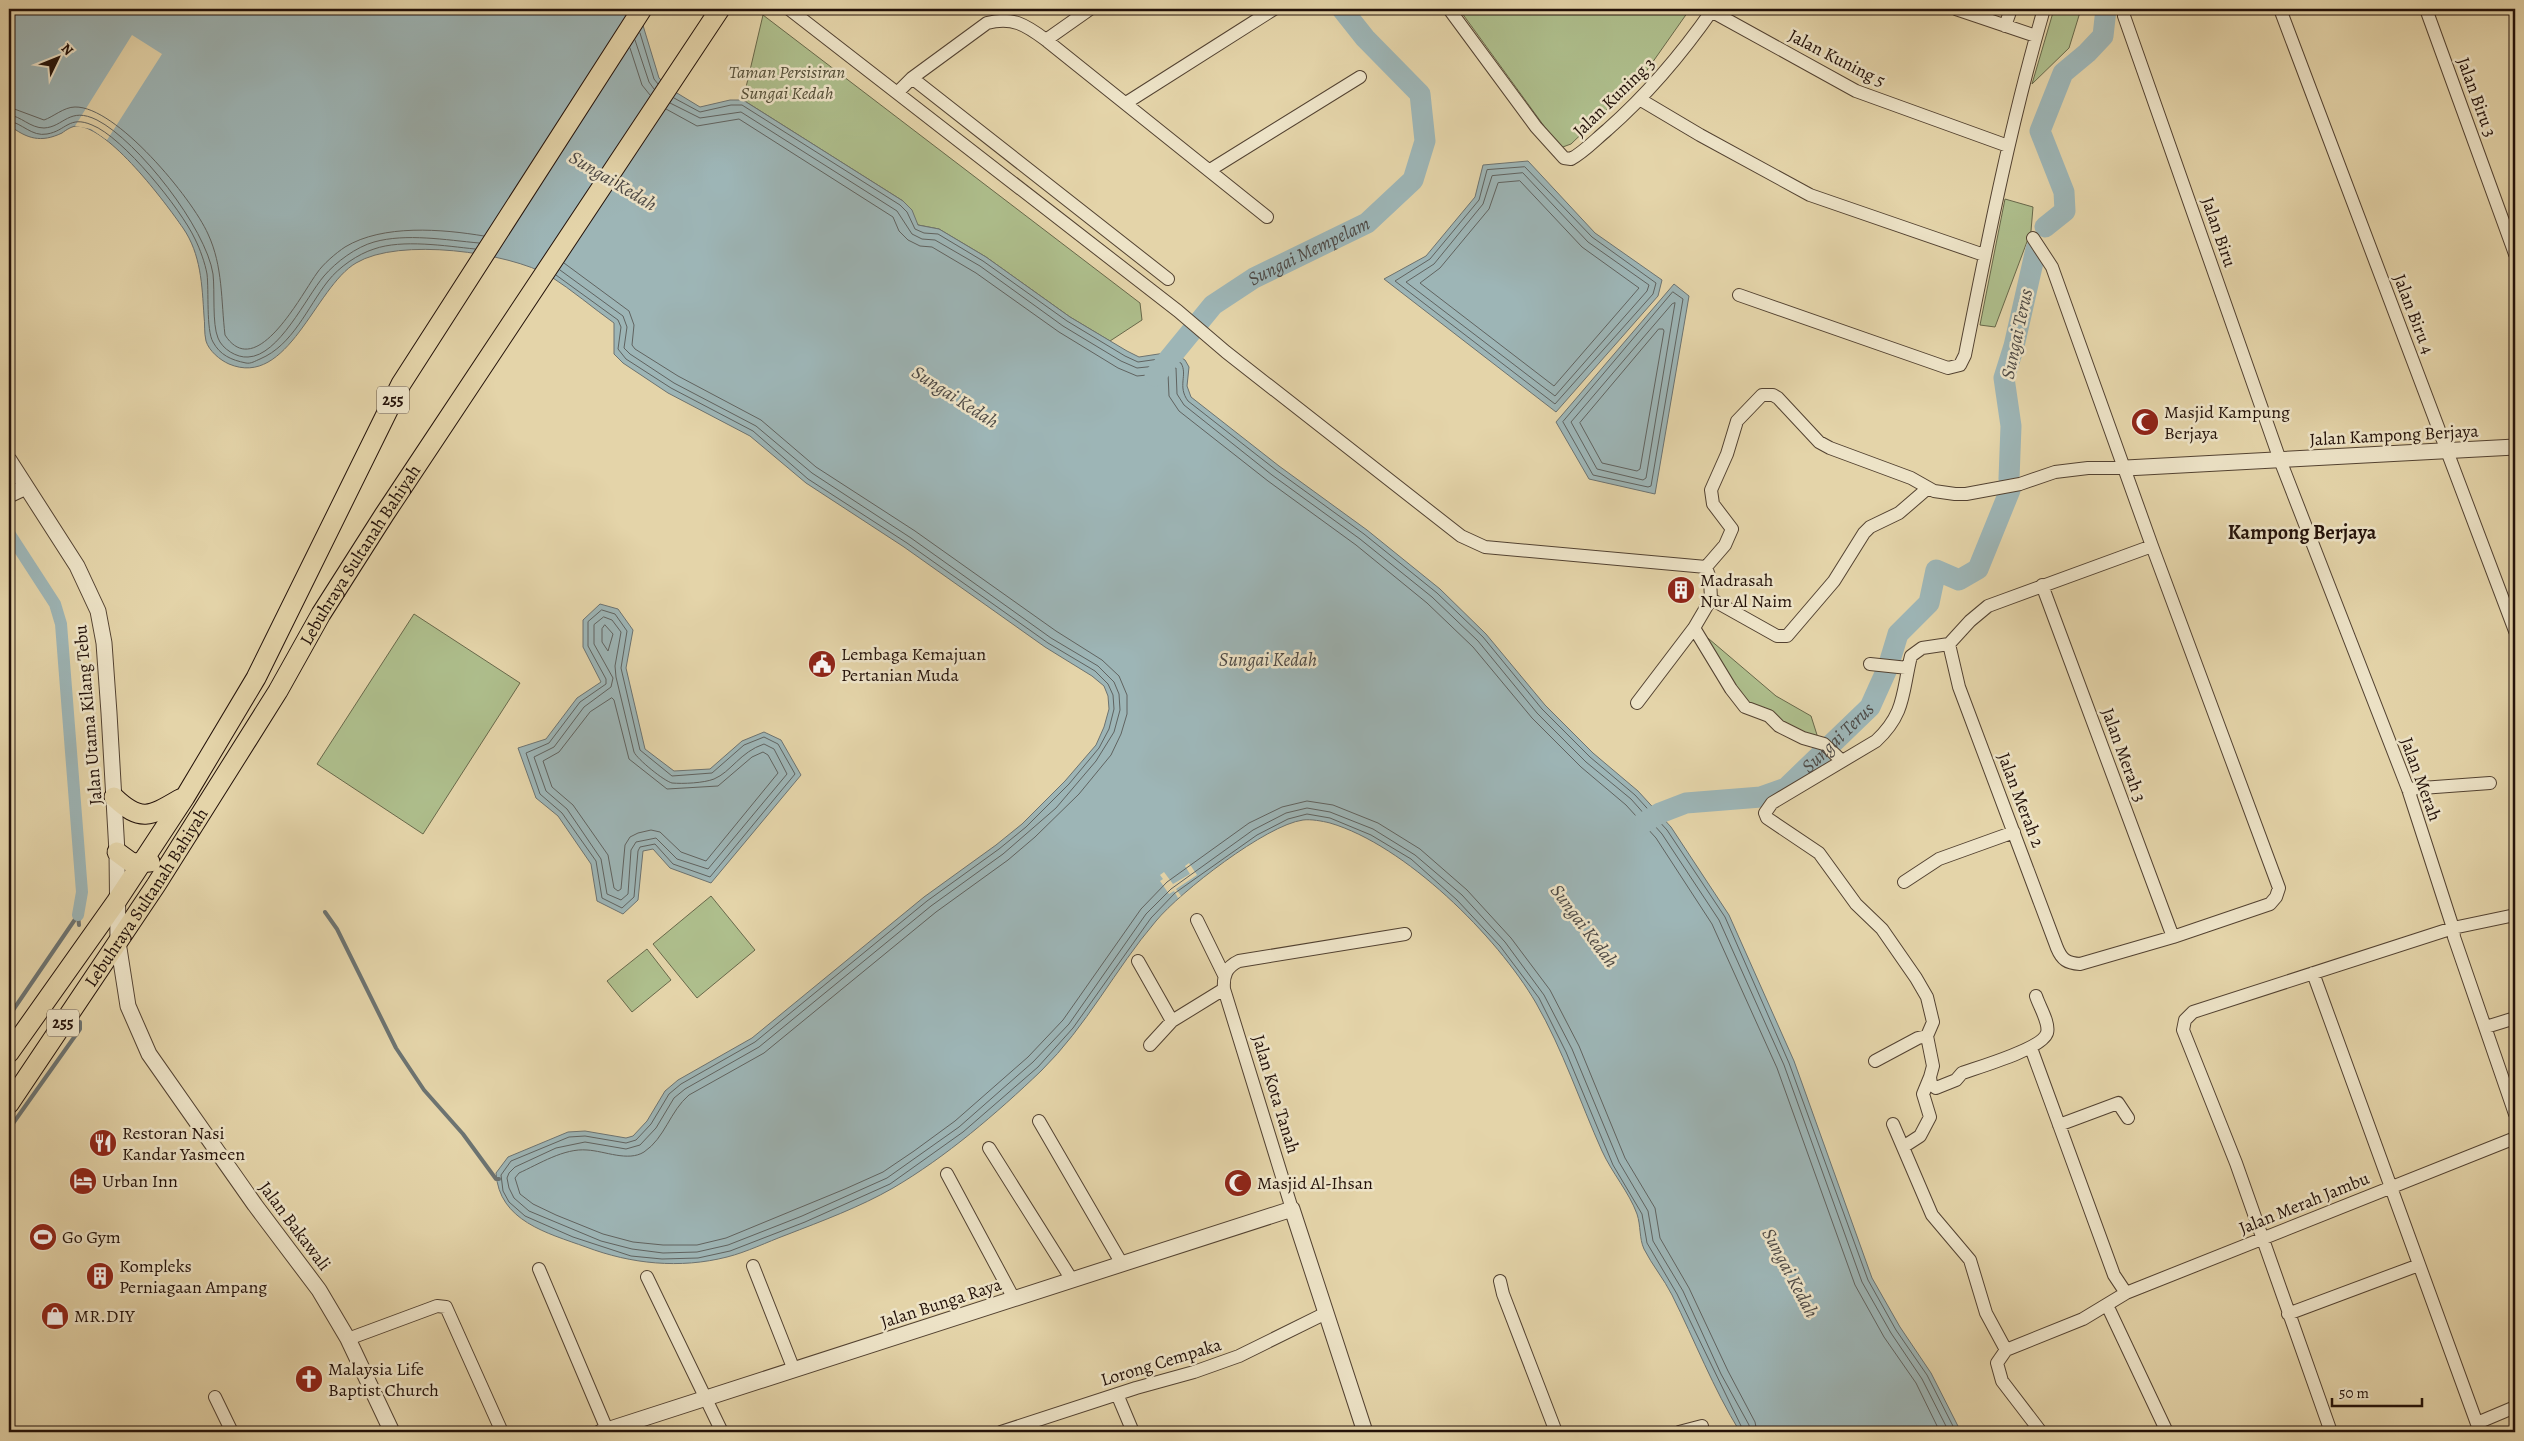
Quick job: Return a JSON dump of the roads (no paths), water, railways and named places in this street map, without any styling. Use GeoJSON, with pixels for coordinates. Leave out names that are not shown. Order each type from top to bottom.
{"type":"FeatureCollection","features":[{"type":"Feature","properties":{"kind":"main road","name":"Lebuhraya Sultanah Bahiyah"},"geometry":{"type":"LineString","coordinates":[[9,1053],[116,902],[185,797],[256,678],[402,384],[642,9]]}},
{"type":"Feature","properties":{"kind":"main road","name":"Lebuhraya Sultanah Bahiyah"},"geometry":{"type":"LineString","coordinates":[[9,1104],[118,942],[278,692],[321,614],[720,9]]}},
{"type":"Feature","properties":{"kind":"main road"},"geometry":{"type":"LineString","coordinates":[[114,797],[126,809],[138,814],[150,814],[161,811],[185,797]]}},
{"type":"Feature","properties":{"kind":"main road"},"geometry":{"type":"LineString","coordinates":[[117,852],[126,860],[140,864],[154,861],[176,851]]}},
{"type":"Feature","properties":{"kind":"street"},"geometry":{"type":"LineString","coordinates":[[789,9],[898,92],[1178,311],[1226,352],[1472,543],[1485,547],[1706,567]]}},
{"type":"Feature","properties":{"kind":"street"},"geometry":{"type":"LineString","coordinates":[[1046,40],[1090,9]]}},
{"type":"Feature","properties":{"kind":"street"},"geometry":{"type":"LineString","coordinates":[[1126,103],[1274,9]]}},
{"type":"Feature","properties":{"kind":"street","name":"Jalan Kuning 3"},"geometry":{"type":"LineString","coordinates":[[1449,9],[1536,127],[1564,158],[1571,159],[1588,147],[1641,100],[1679,58],[1712,10]]}},
{"type":"Feature","properties":{"kind":"street"},"geometry":{"type":"LineString","coordinates":[[1956,9],[2036,36]]}},
{"type":"Feature","properties":{"kind":"street"},"geometry":{"type":"LineString","coordinates":[[2005,26],[2011,9]]}},
{"type":"Feature","properties":{"kind":"street"},"geometry":{"type":"LineString","coordinates":[[1739,295],[1948,368],[1960,365],[1965,354],[2008,146],[2044,9]]}},
{"type":"Feature","properties":{"kind":"street","name":"Jalan Biru 4"},"geometry":{"type":"LineString","coordinates":[[2280,9],[2515,632]]}},
{"type":"Feature","properties":{"kind":"street","name":"Jalan Biru 3"},"geometry":{"type":"LineString","coordinates":[[2426,9],[2515,254]]}},
{"type":"Feature","properties":{"kind":"street","name":"Jalan Kuning 5"},"geometry":{"type":"LineString","coordinates":[[1712,10],[1856,91],[2008,146]]}},
{"type":"Feature","properties":{"kind":"street","name":"Jalan Biru"},"geometry":{"type":"LineString","coordinates":[[2124,16],[2280,460]]}},
{"type":"Feature","properties":{"kind":"street"},"geometry":{"type":"LineString","coordinates":[[898,92],[912,78],[987,23],[999,20],[1012,20],[1026,24],[1267,217]]}},
{"type":"Feature","properties":{"kind":"street"},"geometry":{"type":"LineString","coordinates":[[1210,170],[1360,77]]}},
{"type":"Feature","properties":{"kind":"street"},"geometry":{"type":"LineString","coordinates":[[912,78],[1168,279]]}},
{"type":"Feature","properties":{"kind":"street"},"geometry":{"type":"LineString","coordinates":[[1641,100],[1700,135],[1810,195],[1984,255]]}},
{"type":"Feature","properties":{"kind":"street"},"geometry":{"type":"LineString","coordinates":[[1903,1147],[1920,1136],[1930,1117],[1923,1094],[1933,1066],[1927,1036],[1933,1022],[1927,997],[1882,929],[1856,904],[1819,853],[1767,818],[1765,813],[1772,803],[1839,759],[1876,741],[1894,723],[1900,711],[1903,668],[1916,650],[1949,644],[1970,621],[1988,606],[2042,584],[2152,546],[2126,468],[2052,267],[2032,238]]}},
{"type":"Feature","properties":{"kind":"street"},"geometry":{"type":"LineString","coordinates":[[1706,567],[1725,545],[1732,530],[1713,504],[1712,490],[1727,454],[1737,421],[1762,395],[1773,395],[1778,398],[1819,442],[1830,448],[1904,475],[1928,488],[1946,493],[1966,494],[2020,484],[2055,472],[2088,468],[2126,468]]}},
{"type":"Feature","properties":{"kind":"street","name":"Jalan Kampong Berjaya"},"geometry":{"type":"LineString","coordinates":[[2126,468],[2515,447]]}},
{"type":"Feature","properties":{"kind":"street","name":"Jalan Utama Kilang Tebu"},"geometry":{"type":"LineString","coordinates":[[9,460],[77,566],[98,611],[104,651],[114,797],[118,942]]}},
{"type":"Feature","properties":{"kind":"street","name":"Jalan Merah"},"geometry":{"type":"LineString","coordinates":[[2280,460],[2408,789],[2453,928],[2454,937],[2515,1110]]}},
{"type":"Feature","properties":{"kind":"street"},"geometry":{"type":"LineString","coordinates":[[9,495],[26,487]]}},
{"type":"Feature","properties":{"kind":"street"},"geometry":{"type":"LineString","coordinates":[[1711,599],[1777,636],[1787,636],[1834,580],[1864,533],[1870,527],[1899,513],[1928,488]]}},
{"type":"Feature","properties":{"kind":"street","name":"Jalan Merah 2"},"geometry":{"type":"LineString","coordinates":[[1949,644],[1959,687],[2062,958],[2069,963],[2080,964],[2173,937],[2270,904],[2276,897],[2279,888],[2152,546]]}},
{"type":"Feature","properties":{"kind":"street"},"geometry":{"type":"LineString","coordinates":[[1637,703],[1694,628],[1711,599],[1710,579],[1706,567]]}},
{"type":"Feature","properties":{"kind":"street","name":"Jalan Merah 3"},"geometry":{"type":"LineString","coordinates":[[2042,584],[2173,937]]}},
{"type":"Feature","properties":{"kind":"street"},"geometry":{"type":"LineString","coordinates":[[1694,628],[1731,689],[1745,707],[1768,716],[1778,726],[1803,738],[1824,744],[1839,759]]}},
{"type":"Feature","properties":{"kind":"street"},"geometry":{"type":"LineString","coordinates":[[1876,664],[1903,668]]}},
{"type":"Feature","properties":{"kind":"street"},"geometry":{"type":"LineString","coordinates":[[2408,789],[2490,783]]}},
{"type":"Feature","properties":{"kind":"street"},"geometry":{"type":"LineString","coordinates":[[1904,882],[1939,859],[2014,832]]}},
{"type":"Feature","properties":{"kind":"street"},"geometry":{"type":"LineString","coordinates":[[2331,1432],[2236,1163],[2183,1030],[2185,1020],[2194,1012],[2453,928],[2515,915]]}},
{"type":"Feature","properties":{"kind":"street"},"geometry":{"type":"LineString","coordinates":[[1197,920],[1224,975]]}},
{"type":"Feature","properties":{"kind":"street"},"geometry":{"type":"LineString","coordinates":[[1224,975],[1228,969],[1239,961],[1405,934]]}},
{"type":"Feature","properties":{"kind":"street","name":"Jalan Bakawali"},"geometry":{"type":"LineString","coordinates":[[118,942],[128,1006],[149,1054],[255,1205],[319,1290],[348,1339],[392,1432]]}},
{"type":"Feature","properties":{"kind":"street"},"geometry":{"type":"LineString","coordinates":[[1138,962],[1172,1021]]}},
{"type":"Feature","properties":{"kind":"street"},"geometry":{"type":"LineString","coordinates":[[2313,973],[2479,1428],[2515,1408]]}},
{"type":"Feature","properties":{"kind":"street","name":"Jalan Kota Tanah"},"geometry":{"type":"LineString","coordinates":[[1224,975],[1224,989],[1292,1209],[1366,1432]]}},
{"type":"Feature","properties":{"kind":"street"},"geometry":{"type":"LineString","coordinates":[[1150,1045],[1172,1021],[1224,989]]}},
{"type":"Feature","properties":{"kind":"street"},"geometry":{"type":"LineString","coordinates":[[1930,1077],[1931,1084],[1936,1088],[1956,1080],[1962,1073],[2031,1048],[2044,1038],[2047,1032],[2047,1025],[2036,996]]}},
{"type":"Feature","properties":{"kind":"street"},"geometry":{"type":"LineString","coordinates":[[2486,1027],[2515,1018]]}},
{"type":"Feature","properties":{"kind":"street"},"geometry":{"type":"LineString","coordinates":[[1875,1061],[1918,1038],[1927,1036]]}},
{"type":"Feature","properties":{"kind":"street"},"geometry":{"type":"LineString","coordinates":[[2031,1048],[2114,1275],[2126,1292]]}},
{"type":"Feature","properties":{"kind":"street"},"geometry":{"type":"LineString","coordinates":[[2059,1125],[2118,1103],[2128,1118]]}},
{"type":"Feature","properties":{"kind":"street"},"geometry":{"type":"LineString","coordinates":[[1039,1121],[1122,1264]]}},
{"type":"Feature","properties":{"kind":"street"},"geometry":{"type":"LineString","coordinates":[[1893,1124],[1932,1215],[1970,1260],[1986,1314],[2006,1350],[1997,1363],[1999,1375],[2040,1432]]}},
{"type":"Feature","properties":{"kind":"street","name":"Jalan Merah Jambu"},"geometry":{"type":"LineString","coordinates":[[2006,1350],[2075,1322],[2107,1305],[2126,1292],[2515,1138]]}},
{"type":"Feature","properties":{"kind":"street"},"geometry":{"type":"LineString","coordinates":[[989,1148],[1072,1280]]}},
{"type":"Feature","properties":{"kind":"street"},"geometry":{"type":"LineString","coordinates":[[947,1174],[1014,1299]]}},
{"type":"Feature","properties":{"kind":"street","name":"Jalan Bunga Raya"},"geometry":{"type":"LineString","coordinates":[[605,1432],[1292,1209]]}},
{"type":"Feature","properties":{"kind":"street"},"geometry":{"type":"LineString","coordinates":[[2288,1314],[2420,1265]]}},
{"type":"Feature","properties":{"kind":"street"},"geometry":{"type":"LineString","coordinates":[[753,1266],[794,1370]]}},
{"type":"Feature","properties":{"kind":"street"},"geometry":{"type":"LineString","coordinates":[[539,1269],[605,1432]]}},
{"type":"Feature","properties":{"kind":"street"},"geometry":{"type":"LineString","coordinates":[[647,1277],[722,1432]]}},
{"type":"Feature","properties":{"kind":"street"},"geometry":{"type":"LineString","coordinates":[[1500,1281],[1503,1294],[1556,1432]]}},
{"type":"Feature","properties":{"kind":"street"},"geometry":{"type":"LineString","coordinates":[[2107,1305],[2167,1432]]}},
{"type":"Feature","properties":{"kind":"street"},"geometry":{"type":"LineString","coordinates":[[348,1339],[437,1306],[446,1307],[502,1432]]}},
{"type":"Feature","properties":{"kind":"street","name":"Lorong Cempaka"},"geometry":{"type":"LineString","coordinates":[[1001,1432],[1117,1394],[1194,1372],[1239,1356],[1326,1314]]}},
{"type":"Feature","properties":{"kind":"street"},"geometry":{"type":"LineString","coordinates":[[1117,1394],[1133,1432]]}},
{"type":"Feature","properties":{"kind":"street"},"geometry":{"type":"LineString","coordinates":[[215,1397],[232,1432]]}},
{"type":"Feature","properties":{"kind":"street"},"geometry":{"type":"LineString","coordinates":[[1679,1432],[1702,1426]]}},
{"type":"Feature","properties":{"kind":"water","name":"Sungai Kedah"},"geometry":{"type":"Polygon","coordinates":[[[9,9],[638,9],[659,78],[672,90],[700,107],[730,100],[743,100],[903,201],[912,210],[918,225],[939,229],[986,257],[1070,317],[1127,351],[1139,357],[1165,353],[1177,355],[1185,360],[1189,367],[1187,386],[1191,397],[1279,466],[1367,530],[1440,589],[1486,634],[1545,705],[1593,753],[1638,791],[1671,827],[1729,915],[1794,1061],[1872,1278],[1900,1327],[1931,1373],[1961,1432],[1740,1432],[1713,1381],[1672,1295],[1644,1249],[1634,1206],[1602,1151],[1546,1021],[1519,977],[1473,922],[1418,872],[1359,834],[1316,820],[1303,820],[1268,834],[1225,862],[1184,894],[1156,921],[1141,939],[1073,1035],[1041,1071],[1007,1103],[952,1148],[913,1176],[880,1195],[841,1213],[742,1252],[709,1261],[691,1263],[674,1264],[638,1261],[603,1253],[541,1230],[528,1223],[506,1203],[499,1189],[496,1173],[508,1157],[568,1132],[585,1131],[626,1138],[633,1136],[647,1121],[665,1091],[678,1080],[752,1038],[924,897],[1022,824],[1065,781],[1096,745],[1109,709],[1108,696],[1104,686],[1092,676],[1045,647],[904,547],[806,483],[750,436],[668,393],[623,363],[614,354],[614,323],[558,281],[531,267],[481,254],[453,251],[425,249],[375,255],[356,263],[341,275],[299,332],[284,349],[268,362],[250,368],[229,364],[222,360],[212,352],[206,341],[200,270],[194,248],[183,228],[135,168],[105,139],[90,130],[75,126],[62,133],[41,139],[22,134],[9,125],[9,9]]]}},
{"type":"Feature","properties":{"kind":"water"},"geometry":{"type":"Polygon","coordinates":[[[1528,161],[1595,233],[1662,280],[1658,296],[1556,412],[1384,279],[1426,256],[1475,197],[1483,165],[1528,161]]]}},
{"type":"Feature","properties":{"kind":"water"},"geometry":{"type":"Polygon","coordinates":[[[1674,284],[1689,296],[1655,494],[1589,479],[1556,422],[1674,284]]]}},
{"type":"Feature","properties":{"kind":"water"},"geometry":{"type":"Polygon","coordinates":[[[600,604],[618,609],[633,630],[626,668],[645,749],[674,771],[710,769],[742,741],[764,732],[781,740],[801,775],[711,883],[670,868],[653,849],[643,851],[638,900],[623,914],[597,901],[591,864],[558,816],[536,798],[518,748],[546,739],[577,698],[601,682],[583,647],[583,620],[600,604]]]}},
{"type":"Feature","properties":{"kind":"waterway","name":"Sungai Mempelam"},"geometry":{"type":"LineString","coordinates":[[1155,376],[1213,305],[1254,278],[1367,223],[1413,180],[1425,141],[1420,94],[1365,38],[1342,9]]}},
{"type":"Feature","properties":{"kind":"waterway","name":"Sungai Terus"},"geometry":{"type":"LineString","coordinates":[[2045,227],[2065,211],[2064,192],[2040,131],[2063,73],[2087,53],[2103,36],[2106,9]]}},
{"type":"Feature","properties":{"kind":"waterway","name":"Sungai Terus"},"geometry":{"type":"LineString","coordinates":[[2009,479],[2011,426],[2004,378],[2014,346],[2036,249]]}},
{"type":"Feature","properties":{"kind":"waterway","name":"Sungai Terus"},"geometry":{"type":"LineString","coordinates":[[1635,828],[1660,813],[1686,803],[1761,797],[1786,788],[1870,707],[1888,667],[1898,634],[1929,603],[1936,570],[1959,580],[1978,569],[2010,490]]}},
{"type":"Feature","properties":{"kind":"waterway"},"geometry":{"type":"LineString","coordinates":[[9,533],[55,604],[61,624],[82,892],[78,915]]}},
{"type":"Feature","properties":{"kind":"waterway"},"geometry":{"type":"LineString","coordinates":[[325,912],[337,929],[396,1048],[424,1090],[463,1134],[496,1179],[499,1179]]}},
{"type":"Feature","properties":{"kind":"waterway"},"geometry":{"type":"LineString","coordinates":[[78,915],[79,925]]}},
{"type":"Feature","properties":{"kind":"waterway"},"geometry":{"type":"LineString","coordinates":[[9,1016],[78,915]]}},
{"type":"Feature","properties":{"kind":"waterway"},"geometry":{"type":"LineString","coordinates":[[9,1129],[80,1029],[80,1022]]}},
{"type":"Feature","properties":{"kind":"place","name":"Masjid Kampung Berjaya"},"geometry":{"type":"Point","coordinates":[2145,422]}},
{"type":"Feature","properties":{"kind":"place","name":"Madrasah Nur Al Naim"},"geometry":{"type":"Point","coordinates":[1681,590]}},
{"type":"Feature","properties":{"kind":"place","name":"Lembaga Kemajuan Pertanian Muda"},"geometry":{"type":"Point","coordinates":[822,664]}},
{"type":"Feature","properties":{"kind":"place","name":"Restoran Nasi Kandar Yasmeen"},"geometry":{"type":"Point","coordinates":[103,1143]}},
{"type":"Feature","properties":{"kind":"place","name":"Urban Inn"},"geometry":{"type":"Point","coordinates":[83,1181]}},
{"type":"Feature","properties":{"kind":"place","name":"Masjid Al-Ihsan"},"geometry":{"type":"Point","coordinates":[1238,1183]}},
{"type":"Feature","properties":{"kind":"place","name":"Go Gym"},"geometry":{"type":"Point","coordinates":[43,1237]}},
{"type":"Feature","properties":{"kind":"place","name":"Kompleks Perniagaan Ampang"},"geometry":{"type":"Point","coordinates":[100,1276]}},
{"type":"Feature","properties":{"kind":"place","name":"MR.DIY"},"geometry":{"type":"Point","coordinates":[55,1316]}},
{"type":"Feature","properties":{"kind":"place","name":"Malaysia Life Baptist Church"},"geometry":{"type":"Point","coordinates":[309,1379]}},
{"type":"Feature","properties":{"kind":"district","name":"Kampong Berjaya"},"geometry":{"type":"Point","coordinates":[2302,532]}},
{"type":"Feature","properties":{"kind":"park label","name":"Taman Persisiran Sungai Kedah"},"geometry":{"type":"Point","coordinates":[787,82]}}]}
